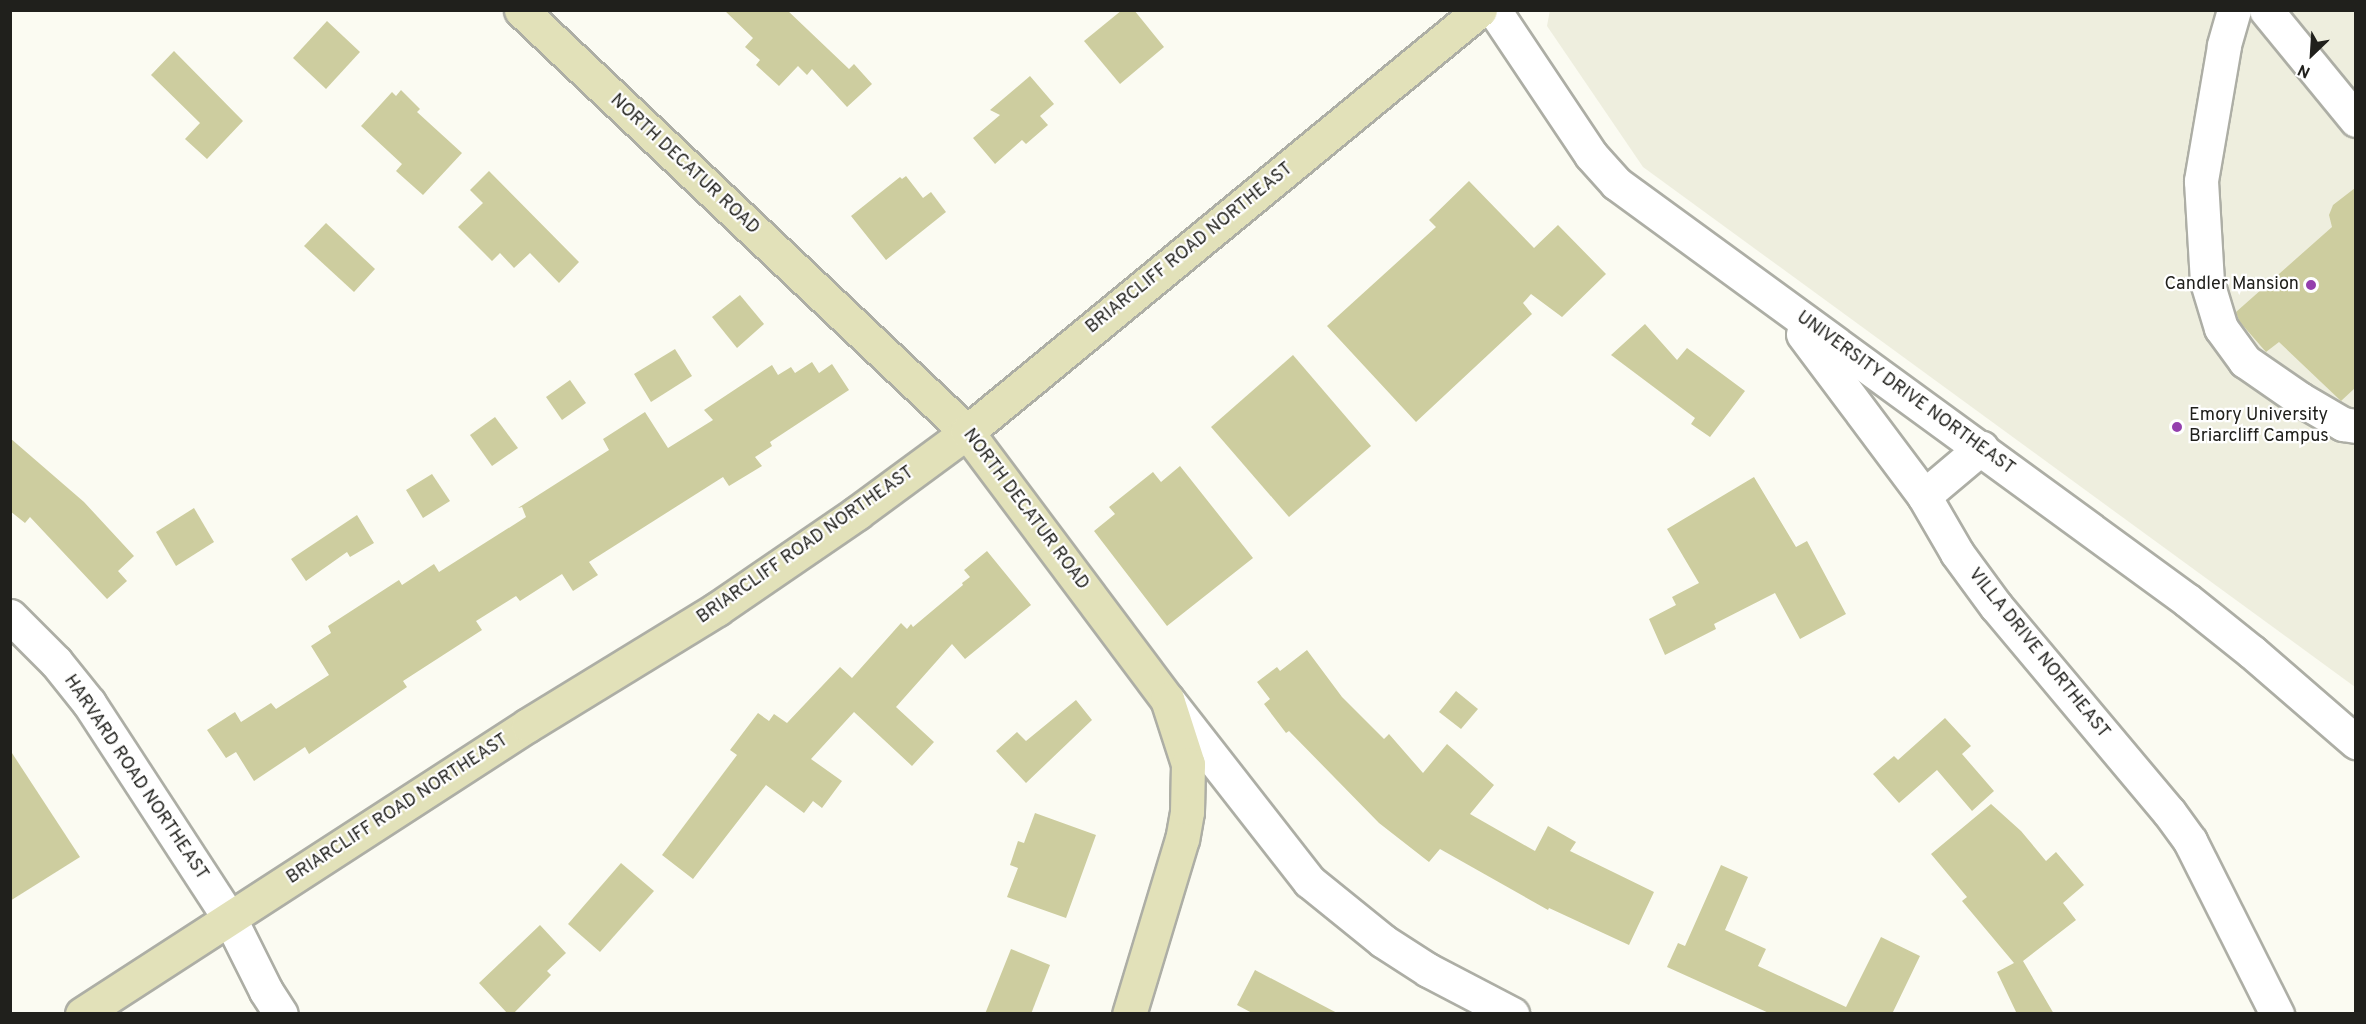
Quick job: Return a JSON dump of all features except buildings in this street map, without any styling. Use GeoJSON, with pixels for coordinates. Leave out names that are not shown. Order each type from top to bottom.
{"type":"FeatureCollection","features":[{"type":"Feature","properties":{"kind":"main road","name":"NORTH DECATUR ROAD"},"geometry":{"type":"LineString","coordinates":[[521,10],[967,432],[1167,699]]}},
{"type":"Feature","properties":{"kind":"main road","name":"BRIARCLIFF ROAD NORTHEAST"},"geometry":{"type":"LineString","coordinates":[[82,1014],[528,725],[717,609],[857,513],[967,432],[1480,10]]}},
{"type":"Feature","properties":{"kind":"main road"},"geometry":{"type":"LineString","coordinates":[[1129,1014],[1182,839],[1187,812],[1188,764],[1167,699]]}},
{"type":"Feature","properties":{"kind":"street","name":"UNIVERSITY DRIVE NORTHEAST"},"geometry":{"type":"LineString","coordinates":[[1494,10],[1591,155],[1616,183],[1782,307],[1981,448],[2187,600],[2261,660],[2355,742]]}},
{"type":"Feature","properties":{"kind":"street"},"geometry":{"type":"LineString","coordinates":[[2234,10],[2224,46],[2200,181],[2208,282],[2221,328],[2245,362],[2300,399],[2343,424],[2355,426]]}},
{"type":"Feature","properties":{"kind":"street"},"geometry":{"type":"LineString","coordinates":[[2266,10],[2355,120]]}},
{"type":"Feature","properties":{"kind":"street","name":"VILLA DRIVE NORTHEAST"},"geometry":{"type":"LineString","coordinates":[[1782,307],[1924,496],[1957,553],[1996,606],[2169,812],[2190,841],[2276,1013]]}},
{"type":"Feature","properties":{"kind":"street"},"geometry":{"type":"LineString","coordinates":[[1924,496],[1981,448]]}},
{"type":"Feature","properties":{"kind":"street","name":"HARVARD ROAD NORTHEAST"},"geometry":{"type":"LineString","coordinates":[[10,616],[56,662],[88,703],[230,919],[266,991],[281,1014]]}},
{"type":"Feature","properties":{"kind":"street","name":"NORTH DECATUR ROAD"},"geometry":{"type":"LineString","coordinates":[[1167,699],[1309,881],[1383,941],[1428,970],[1512,1014]]}},
{"type":"Feature","properties":{"kind":"shaded area","name":"Emory University Briarcliff Campus"},"geometry":{"type":"Polygon","coordinates":[[[1550,10],[2355,11],[2355,687],[1643,167],[1547,26],[1550,10]]]}},
{"type":"Feature","properties":{"kind":"place","name":"Candler Mansion"},"geometry":{"type":"Point","coordinates":[2311,285]}},
{"type":"Feature","properties":{"kind":"place","name":"Emory University Briarcliff Campus"},"geometry":{"type":"Point","coordinates":[2177,427]}}]}
